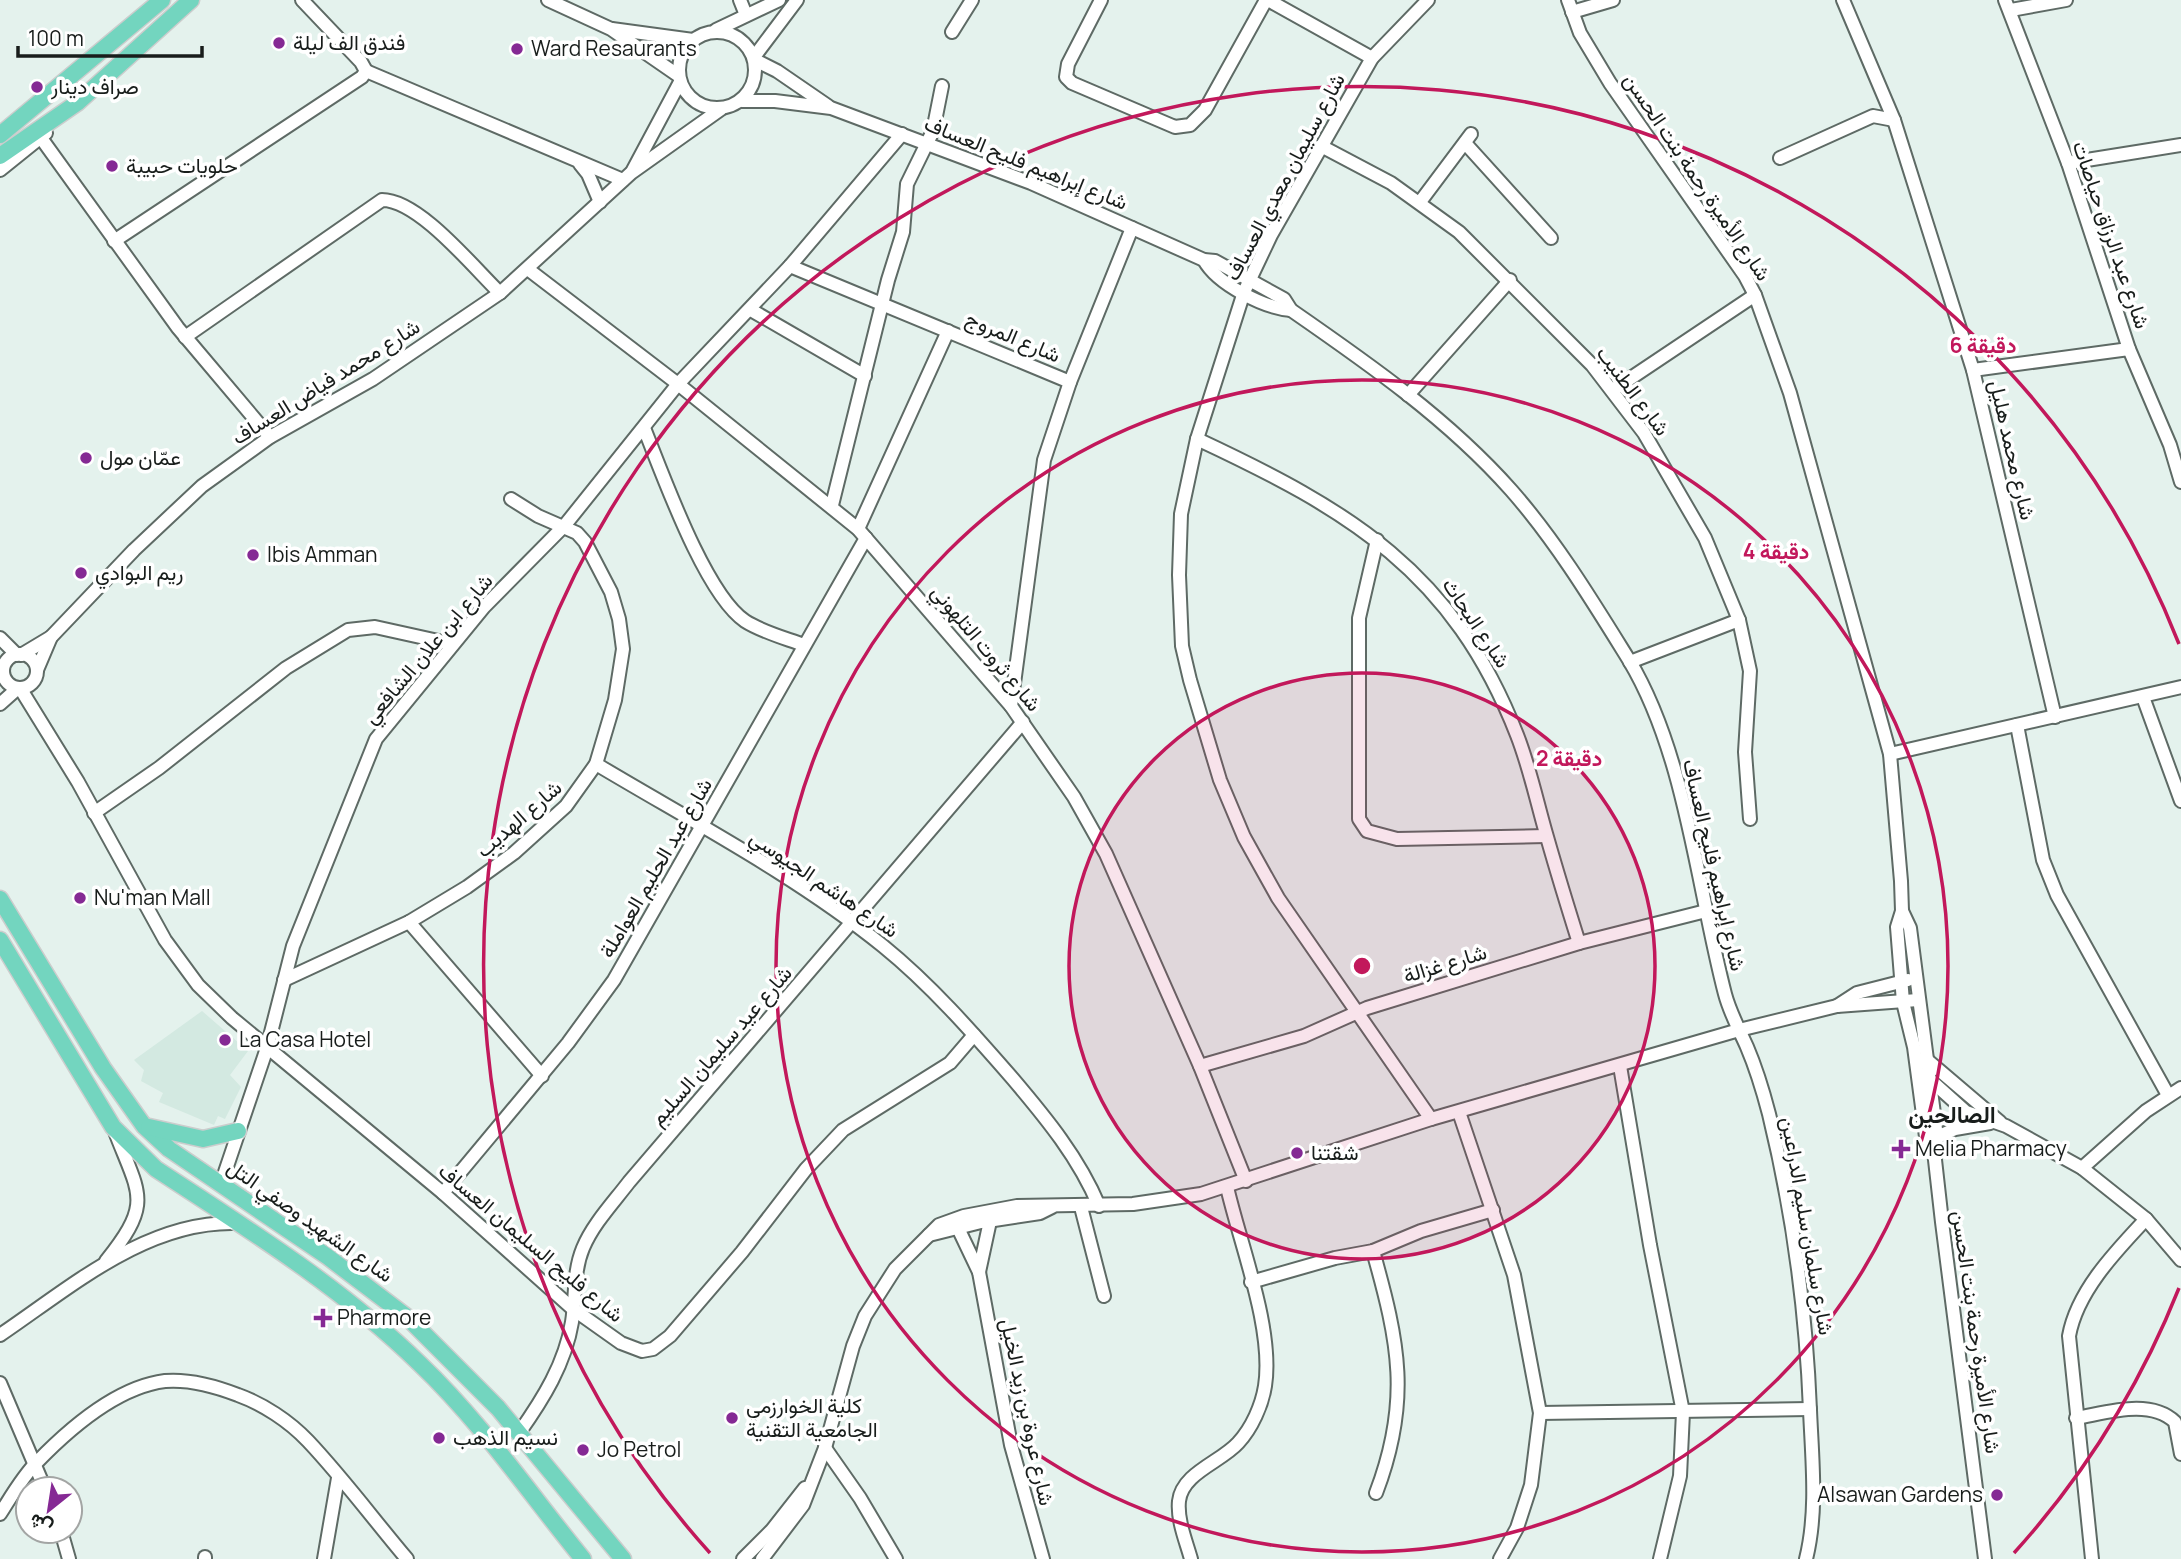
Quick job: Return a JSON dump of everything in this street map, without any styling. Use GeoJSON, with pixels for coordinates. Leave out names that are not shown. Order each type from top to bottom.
{"type":"FeatureCollection","features":[{"type":"Feature","properties":{"kind":"main road"},"geometry":{"type":"LineString","coordinates":[[0,135],[162,0]]}},
{"type":"Feature","properties":{"kind":"main road"},"geometry":{"type":"LineString","coordinates":[[0,156],[77,103],[191,0]]}},
{"type":"Feature","properties":{"kind":"main road","name":"شارع الشهيد وصفي التل"},"geometry":{"type":"LineString","coordinates":[[0,899],[103,1068],[144,1126],[169,1149],[328,1257],[407,1317],[459,1367],[519,1433],[623,1559]]}},
{"type":"Feature","properties":{"kind":"main road","name":"شارع الشهيد وصفي التل"},"geometry":{"type":"LineString","coordinates":[[0,940],[113,1127],[156,1169],[346,1299],[423,1366],[460,1406],[583,1559]]}},
{"type":"Feature","properties":{"kind":"main road"},"geometry":{"type":"LineString","coordinates":[[144,1126],[203,1139],[239,1131]]}},
{"type":"Feature","properties":{"kind":"street"},"geometry":{"type":"LineString","coordinates":[[302,0],[361,62],[366,71],[577,161],[627,177]]}},
{"type":"Feature","properties":{"kind":"street"},"geometry":{"type":"LineString","coordinates":[[548,0],[611,29],[679,79],[689,97],[704,107],[721,109],[742,101],[755,82],[754,58],[744,42],[729,33],[712,32]]}},
{"type":"Feature","properties":{"kind":"street"},"geometry":{"type":"LineString","coordinates":[[740,0],[746,15]]}},
{"type":"Feature","properties":{"kind":"street"},"geometry":{"type":"LineString","coordinates":[[679,79],[679,63],[684,50],[693,40],[779,0]]}},
{"type":"Feature","properties":{"kind":"street"},"geometry":{"type":"LineString","coordinates":[[754,58],[797,0]]}},
{"type":"Feature","properties":{"kind":"street"},"geometry":{"type":"LineString","coordinates":[[952,32],[972,0]]}},
{"type":"Feature","properties":{"kind":"street"},"geometry":{"type":"LineString","coordinates":[[1101,0],[1065,71],[1072,83],[1175,127],[1190,125],[1205,110],[1267,0],[1372,58]]}},
{"type":"Feature","properties":{"kind":"street","name":"شارع سليمان معدي العساف"},"geometry":{"type":"LineString","coordinates":[[1428,0],[1372,58],[1321,146],[1244,292],[1197,439],[1181,514],[1179,575],[1182,646],[1200,713],[1220,780],[1256,861],[1431,1119]]}},
{"type":"Feature","properties":{"kind":"street"},"geometry":{"type":"LineString","coordinates":[[1570,6],[1613,0]]}},
{"type":"Feature","properties":{"kind":"street","name":"شارع محمد هليل"},"geometry":{"type":"LineString","coordinates":[[1843,0],[1894,120],[1973,370],[2055,717]]}},
{"type":"Feature","properties":{"kind":"street"},"geometry":{"type":"LineString","coordinates":[[2008,5],[2066,0]]}},
{"type":"Feature","properties":{"kind":"street","name":"شارع عبد الرزاق حياصات"},"geometry":{"type":"LineString","coordinates":[[2008,5],[2068,163],[2129,349],[2175,443],[2181,482]]}},
{"type":"Feature","properties":{"kind":"street","name":"شارع الأميرة رحمة بنت الحسن"},"geometry":{"type":"LineString","coordinates":[[1570,6],[1610,83],[1733,259],[1755,295],[1790,393],[1890,754],[1902,911],[1910,928],[1916,978],[1926,1137],[1934,1151]]}},
{"type":"Feature","properties":{"kind":"street"},"geometry":{"type":"LineString","coordinates":[[611,29],[693,40]]}},
{"type":"Feature","properties":{"kind":"street","name":"شارع إبراهيم فليح العساف"},"geometry":{"type":"LineString","coordinates":[[754,58],[831,108]]}},
{"type":"Feature","properties":{"kind":"street"},"geometry":{"type":"LineString","coordinates":[[114,241],[333,97],[366,71]]}},
{"type":"Feature","properties":{"kind":"street","name":"شارع محمد فياض العساف"},"geometry":{"type":"LineString","coordinates":[[627,177],[679,79]]}},
{"type":"Feature","properties":{"kind":"street"},"geometry":{"type":"LineString","coordinates":[[832,505],[882,303],[903,232],[908,177],[927,142],[942,86]]}},
{"type":"Feature","properties":{"kind":"street"},"geometry":{"type":"LineString","coordinates":[[0,126],[49,94]]}},
{"type":"Feature","properties":{"kind":"street","name":"شارع إبراهيم فليح العساف"},"geometry":{"type":"LineString","coordinates":[[742,101],[775,101],[831,108],[927,142],[1203,260],[1215,261],[1284,299],[1291,310],[1408,395],[1511,490],[1549,537],[1630,662],[1649,703],[1679,792],[1725,997],[1740,1030]]}},
{"type":"Feature","properties":{"kind":"street"},"geometry":{"type":"LineString","coordinates":[[0,170],[41,138],[77,103]]}},
{"type":"Feature","properties":{"kind":"street","name":"شارع محمد فياض العساف"},"geometry":{"type":"LineString","coordinates":[[19,655],[51,637],[181,505],[270,436],[373,379],[500,293],[529,270],[627,177],[721,109]]}},
{"type":"Feature","properties":{"kind":"street"},"geometry":{"type":"LineString","coordinates":[[1780,158],[1873,116],[1894,120]]}},
{"type":"Feature","properties":{"kind":"street","name":"شارع ابن علان الشافعي"},"geometry":{"type":"LineString","coordinates":[[221,1184],[267,1048],[305,911],[376,739],[452,644],[565,525],[678,384],[790,267],[902,134]]}},
{"type":"Feature","properties":{"kind":"street"},"geometry":{"type":"LineString","coordinates":[[41,138],[185,337],[270,436]]}},
{"type":"Feature","properties":{"kind":"street"},"geometry":{"type":"LineString","coordinates":[[1420,202],[1468,138],[1551,238]]}},
{"type":"Feature","properties":{"kind":"street"},"geometry":{"type":"LineString","coordinates":[[2068,163],[2181,145]]}},
{"type":"Feature","properties":{"kind":"street","name":"شارع الطنيب"},"geometry":{"type":"LineString","coordinates":[[1321,146],[1420,202],[1459,232],[1510,280],[1613,390],[1644,433],[1705,538],[1739,620],[1749,671],[1745,752],[1750,819]]}},
{"type":"Feature","properties":{"kind":"street"},"geometry":{"type":"LineString","coordinates":[[577,161],[588,174],[600,202]]}},
{"type":"Feature","properties":{"kind":"street"},"geometry":{"type":"LineString","coordinates":[[185,337],[382,200],[398,202],[417,213],[500,293]]}},
{"type":"Feature","properties":{"kind":"street"},"geometry":{"type":"LineString","coordinates":[[1070,382],[1132,228]]}},
{"type":"Feature","properties":{"kind":"street","name":"شارع إبراهيم فليح العساف"},"geometry":{"type":"LineString","coordinates":[[1203,260],[1210,272],[1244,292],[1279,309],[1291,310]]}},
{"type":"Feature","properties":{"kind":"street","name":"شارع المروج"},"geometry":{"type":"LineString","coordinates":[[790,267],[1070,382],[1050,438],[1039,485],[1032,566],[1011,706]]}},
{"type":"Feature","properties":{"kind":"street","name":"شارع ثروت التلهوني"},"geometry":{"type":"LineString","coordinates":[[529,270],[832,505],[862,533],[1011,706],[1074,797],[1106,854],[1200,1066],[1246,1181]]}},
{"type":"Feature","properties":{"kind":"street"},"geometry":{"type":"LineString","coordinates":[[1408,395],[1510,280]]}},
{"type":"Feature","properties":{"kind":"street"},"geometry":{"type":"LineString","coordinates":[[1613,390],[1755,295]]}},
{"type":"Feature","properties":{"kind":"street"},"geometry":{"type":"LineString","coordinates":[[751,310],[865,376]]}},
{"type":"Feature","properties":{"kind":"street","name":"شارع عبد الحليم العواملة"},"geometry":{"type":"LineString","coordinates":[[443,1193],[542,1076],[614,980],[804,645],[862,533],[948,331]]}},
{"type":"Feature","properties":{"kind":"street"},"geometry":{"type":"LineString","coordinates":[[1973,370],[2129,349]]}},
{"type":"Feature","properties":{"kind":"street"},"geometry":{"type":"LineString","coordinates":[[644,428],[705,565],[731,609],[760,628],[804,645]]}},
{"type":"Feature","properties":{"kind":"street","name":"شارع البحاث"},"geometry":{"type":"LineString","coordinates":[[1197,439],[1275,477],[1377,540],[1426,583],[1479,657],[1517,735],[1579,943]]}},
{"type":"Feature","properties":{"kind":"street","name":"شارع الهديب"},"geometry":{"type":"LineString","coordinates":[[284,980],[409,922],[467,887],[514,853],[566,806],[596,764],[620,674],[623,649],[619,619],[611,592],[585,542],[565,525],[538,516],[511,499]]}},
{"type":"Feature","properties":{"kind":"street"},"geometry":{"type":"LineString","coordinates":[[1377,540],[1359,618],[1356,805],[1359,819],[1367,831],[1398,839],[1546,836]]}},
{"type":"Feature","properties":{"kind":"street"},"geometry":{"type":"LineString","coordinates":[[1630,662],[1739,620]]}},
{"type":"Feature","properties":{"kind":"street"},"geometry":{"type":"LineString","coordinates":[[94,813],[159,768],[286,668],[348,630],[375,627],[452,644]]}},
{"type":"Feature","properties":{"kind":"street","name":"شارع محمد فياض العساف"},"geometry":{"type":"LineString","coordinates":[[35,676],[51,637]]}},
{"type":"Feature","properties":{"kind":"street"},"geometry":{"type":"LineString","coordinates":[[0,638],[19,655],[32,659],[36,715]]}},
{"type":"Feature","properties":{"kind":"street"},"geometry":{"type":"LineString","coordinates":[[19,655],[8,660],[2,671],[19,688]]}},
{"type":"Feature","properties":{"kind":"street"},"geometry":{"type":"LineString","coordinates":[[0,704],[35,676]]}},
{"type":"Feature","properties":{"kind":"street"},"geometry":{"type":"LineString","coordinates":[[1890,754],[2181,687]]}},
{"type":"Feature","properties":{"kind":"street","name":"شارع فليح السليمان العساف"},"geometry":{"type":"LineString","coordinates":[[19,688],[177,959],[215,1002],[443,1193],[573,1309],[621,1343],[642,1351],[653,1349],[670,1336],[742,1252],[824,1148],[843,1130],[950,1063],[974,1035]]}},
{"type":"Feature","properties":{"kind":"street"},"geometry":{"type":"LineString","coordinates":[[2143,697],[2181,801]]}},
{"type":"Feature","properties":{"kind":"street","name":"شارع عيد سليمان السليم"},"geometry":{"type":"LineString","coordinates":[[519,1433],[559,1368],[573,1309],[577,1267],[589,1234],[629,1182],[1023,722]]}},
{"type":"Feature","properties":{"kind":"street"},"geometry":{"type":"LineString","coordinates":[[2017,725],[2043,860],[2057,895],[2168,1095]]}},
{"type":"Feature","properties":{"kind":"street","name":"شارع هاشم الجيوسي"},"geometry":{"type":"LineString","coordinates":[[596,764],[702,827],[851,923],[886,949],[974,1035],[1030,1099],[1068,1149],[1099,1206]]}},
{"type":"Feature","properties":{"kind":"street","name":"شارع غزالة"},"geometry":{"type":"LineString","coordinates":[[1200,1066],[1304,1036],[1358,1013],[1579,943],[1706,911]]}},
{"type":"Feature","properties":{"kind":"street","name":"شارع الأميرة رحمة بنت الحسن"},"geometry":{"type":"LineString","coordinates":[[1902,911],[1897,927],[1903,1002],[1914,1047],[1929,1079],[1937,1137],[1934,1151],[1984,1559]]}},
{"type":"Feature","properties":{"kind":"street"},"geometry":{"type":"LineString","coordinates":[[409,922],[542,1076]]}},
{"type":"Feature","properties":{"kind":"street"},"geometry":{"type":"LineString","coordinates":[[1837,1006],[1857,993],[1916,978]]}},
{"type":"Feature","properties":{"kind":"street"},"geometry":{"type":"LineString","coordinates":[[762,1559],[795,1518],[813,1479],[825,1448],[853,1346],[865,1316],[895,1269],[939,1225],[985,1211],[1040,1204],[1052,1208],[1167,1201],[1227,1187],[1431,1119],[1740,1030],[1837,1006],[1918,1000]]}},
{"type":"Feature","properties":{"kind":"street","name":"شارع سلمان سليم الدراعين"},"geometry":{"type":"LineString","coordinates":[[1740,1030],[1769,1116],[1804,1297],[1812,1500],[1806,1559]]}},
{"type":"Feature","properties":{"kind":"street"},"geometry":{"type":"LineString","coordinates":[[1921,1062],[2000,1124]]}},
{"type":"Feature","properties":{"kind":"street"},"geometry":{"type":"LineString","coordinates":[[1620,1066],[1650,1245],[1683,1412],[1680,1476],[1660,1559]]}},
{"type":"Feature","properties":{"kind":"street"},"geometry":{"type":"LineString","coordinates":[[1929,1079],[1966,1112],[2000,1124],[2082,1168],[2147,1219],[2181,1260]]}},
{"type":"Feature","properties":{"kind":"street"},"geometry":{"type":"LineString","coordinates":[[2082,1168],[2168,1095],[2181,1088]]}},
{"type":"Feature","properties":{"kind":"street"},"geometry":{"type":"LineString","coordinates":[[1460,1112],[1514,1275],[1540,1413],[1531,1485],[1517,1528],[1500,1559]]}},
{"type":"Feature","properties":{"kind":"street"},"geometry":{"type":"LineString","coordinates":[[1937,1137],[1955,1129],[2000,1124]]}},
{"type":"Feature","properties":{"kind":"street"},"geometry":{"type":"LineString","coordinates":[[104,1264],[135,1220],[139,1199],[113,1127]]}},
{"type":"Feature","properties":{"kind":"street"},"geometry":{"type":"LineString","coordinates":[[1191,1559],[1180,1519],[1179,1501],[1182,1491],[1198,1473],[1239,1443],[1262,1399],[1267,1368],[1266,1349],[1227,1187]]}},
{"type":"Feature","properties":{"kind":"street"},"geometry":{"type":"LineString","coordinates":[[1081,1207],[1104,1296]]}},
{"type":"Feature","properties":{"kind":"street"},"geometry":{"type":"LineString","coordinates":[[929,1235],[1040,1213],[1052,1208]]}},
{"type":"Feature","properties":{"kind":"street"},"geometry":{"type":"LineString","coordinates":[[1251,1282],[1309,1264],[1373,1251],[1431,1227],[1493,1210]]}},
{"type":"Feature","properties":{"kind":"street"},"geometry":{"type":"LineString","coordinates":[[2092,1559],[2069,1357],[2069,1336],[2075,1312],[2104,1268],[2147,1219]]}},
{"type":"Feature","properties":{"kind":"street","name":"شارع عروة بن زيد الخيل"},"geometry":{"type":"LineString","coordinates":[[979,1272],[990,1221]]}},
{"type":"Feature","properties":{"kind":"street"},"geometry":{"type":"LineString","coordinates":[[0,1335],[104,1264],[172,1230],[191,1225],[237,1223]]}},
{"type":"Feature","properties":{"kind":"street","name":"شارع عروة بن زيد الخيل"},"geometry":{"type":"LineString","coordinates":[[958,1228],[979,1272],[1011,1445],[1043,1559]]}},
{"type":"Feature","properties":{"kind":"street"},"geometry":{"type":"LineString","coordinates":[[1373,1251],[1393,1328],[1399,1380],[1391,1450],[1376,1493]]}},
{"type":"Feature","properties":{"kind":"street"},"geometry":{"type":"LineString","coordinates":[[0,1514],[36,1463],[111,1401],[164,1381],[184,1381],[216,1386],[265,1407],[307,1441],[407,1559]]}},
{"type":"Feature","properties":{"kind":"street"},"geometry":{"type":"LineString","coordinates":[[0,1383],[40,1475]]}},
{"type":"Feature","properties":{"kind":"street"},"geometry":{"type":"LineString","coordinates":[[1540,1413],[1810,1409]]}},
{"type":"Feature","properties":{"kind":"street"},"geometry":{"type":"LineString","coordinates":[[2076,1418],[2138,1409],[2154,1410],[2175,1422],[2181,1454]]}},
{"type":"Feature","properties":{"kind":"street"},"geometry":{"type":"LineString","coordinates":[[825,1448],[860,1498],[896,1559]]}},
{"type":"Feature","properties":{"kind":"street"},"geometry":{"type":"LineString","coordinates":[[324,1559],[338,1478]]}},
{"type":"Feature","properties":{"kind":"street"},"geometry":{"type":"LineString","coordinates":[[743,1559],[772,1530],[813,1479]]}},
{"type":"Feature","properties":{"kind":"shaded area"},"geometry":{"type":"Polygon","coordinates":[[[202,1011],[248,1051],[230,1075],[241,1087],[225,1119],[218,1116],[214,1125],[159,1102],[163,1093],[141,1081],[144,1070],[134,1060],[202,1011]]]}},
{"type":"Feature","properties":{"kind":"place","name":"فندق الف ليلة"},"geometry":{"type":"Point","coordinates":[279,43]}},
{"type":"Feature","properties":{"kind":"place","name":"Ward Resaurants"},"geometry":{"type":"Point","coordinates":[517,49]}},
{"type":"Feature","properties":{"kind":"place","name":"صراف دينار"},"geometry":{"type":"Point","coordinates":[37,87]}},
{"type":"Feature","properties":{"kind":"place","name":"حلويات حبيبة"},"geometry":{"type":"Point","coordinates":[112,166]}},
{"type":"Feature","properties":{"kind":"place","name":"عمّان مول"},"geometry":{"type":"Point","coordinates":[86,458]}},
{"type":"Feature","properties":{"kind":"place","name":"Ibis Amman"},"geometry":{"type":"Point","coordinates":[253,555]}},
{"type":"Feature","properties":{"kind":"place","name":"ريم البوادي"},"geometry":{"type":"Point","coordinates":[81,573]}},
{"type":"Feature","properties":{"kind":"place","name":"Nu'man Mall"},"geometry":{"type":"Point","coordinates":[80,898]}},
{"type":"Feature","properties":{"kind":"place","name":"La Casa Hotel"},"geometry":{"type":"Point","coordinates":[225,1040]}},
{"type":"Feature","properties":{"kind":"place","name":"Melia Pharmacy"},"geometry":{"type":"Point","coordinates":[1901,1149]}},
{"type":"Feature","properties":{"kind":"place","name":"شقتنا"},"geometry":{"type":"Point","coordinates":[1297,1153]}},
{"type":"Feature","properties":{"kind":"place","name":"Pharmore"},"geometry":{"type":"Point","coordinates":[323,1318]}},
{"type":"Feature","properties":{"kind":"place","name":"كلية الخوارزمي الجامعية التقنية"},"geometry":{"type":"Point","coordinates":[732,1418]}},
{"type":"Feature","properties":{"kind":"place","name":"نسيم الذهب"},"geometry":{"type":"Point","coordinates":[439,1438]}},
{"type":"Feature","properties":{"kind":"place","name":"Jo Petrol"},"geometry":{"type":"Point","coordinates":[583,1450]}},
{"type":"Feature","properties":{"kind":"place","name":"Alsawan Gardens"},"geometry":{"type":"Point","coordinates":[1997,1495]}},
{"type":"Feature","properties":{"kind":"district","name":"الصالحين"},"geometry":{"type":"Point","coordinates":[1952,1115]}}]}
